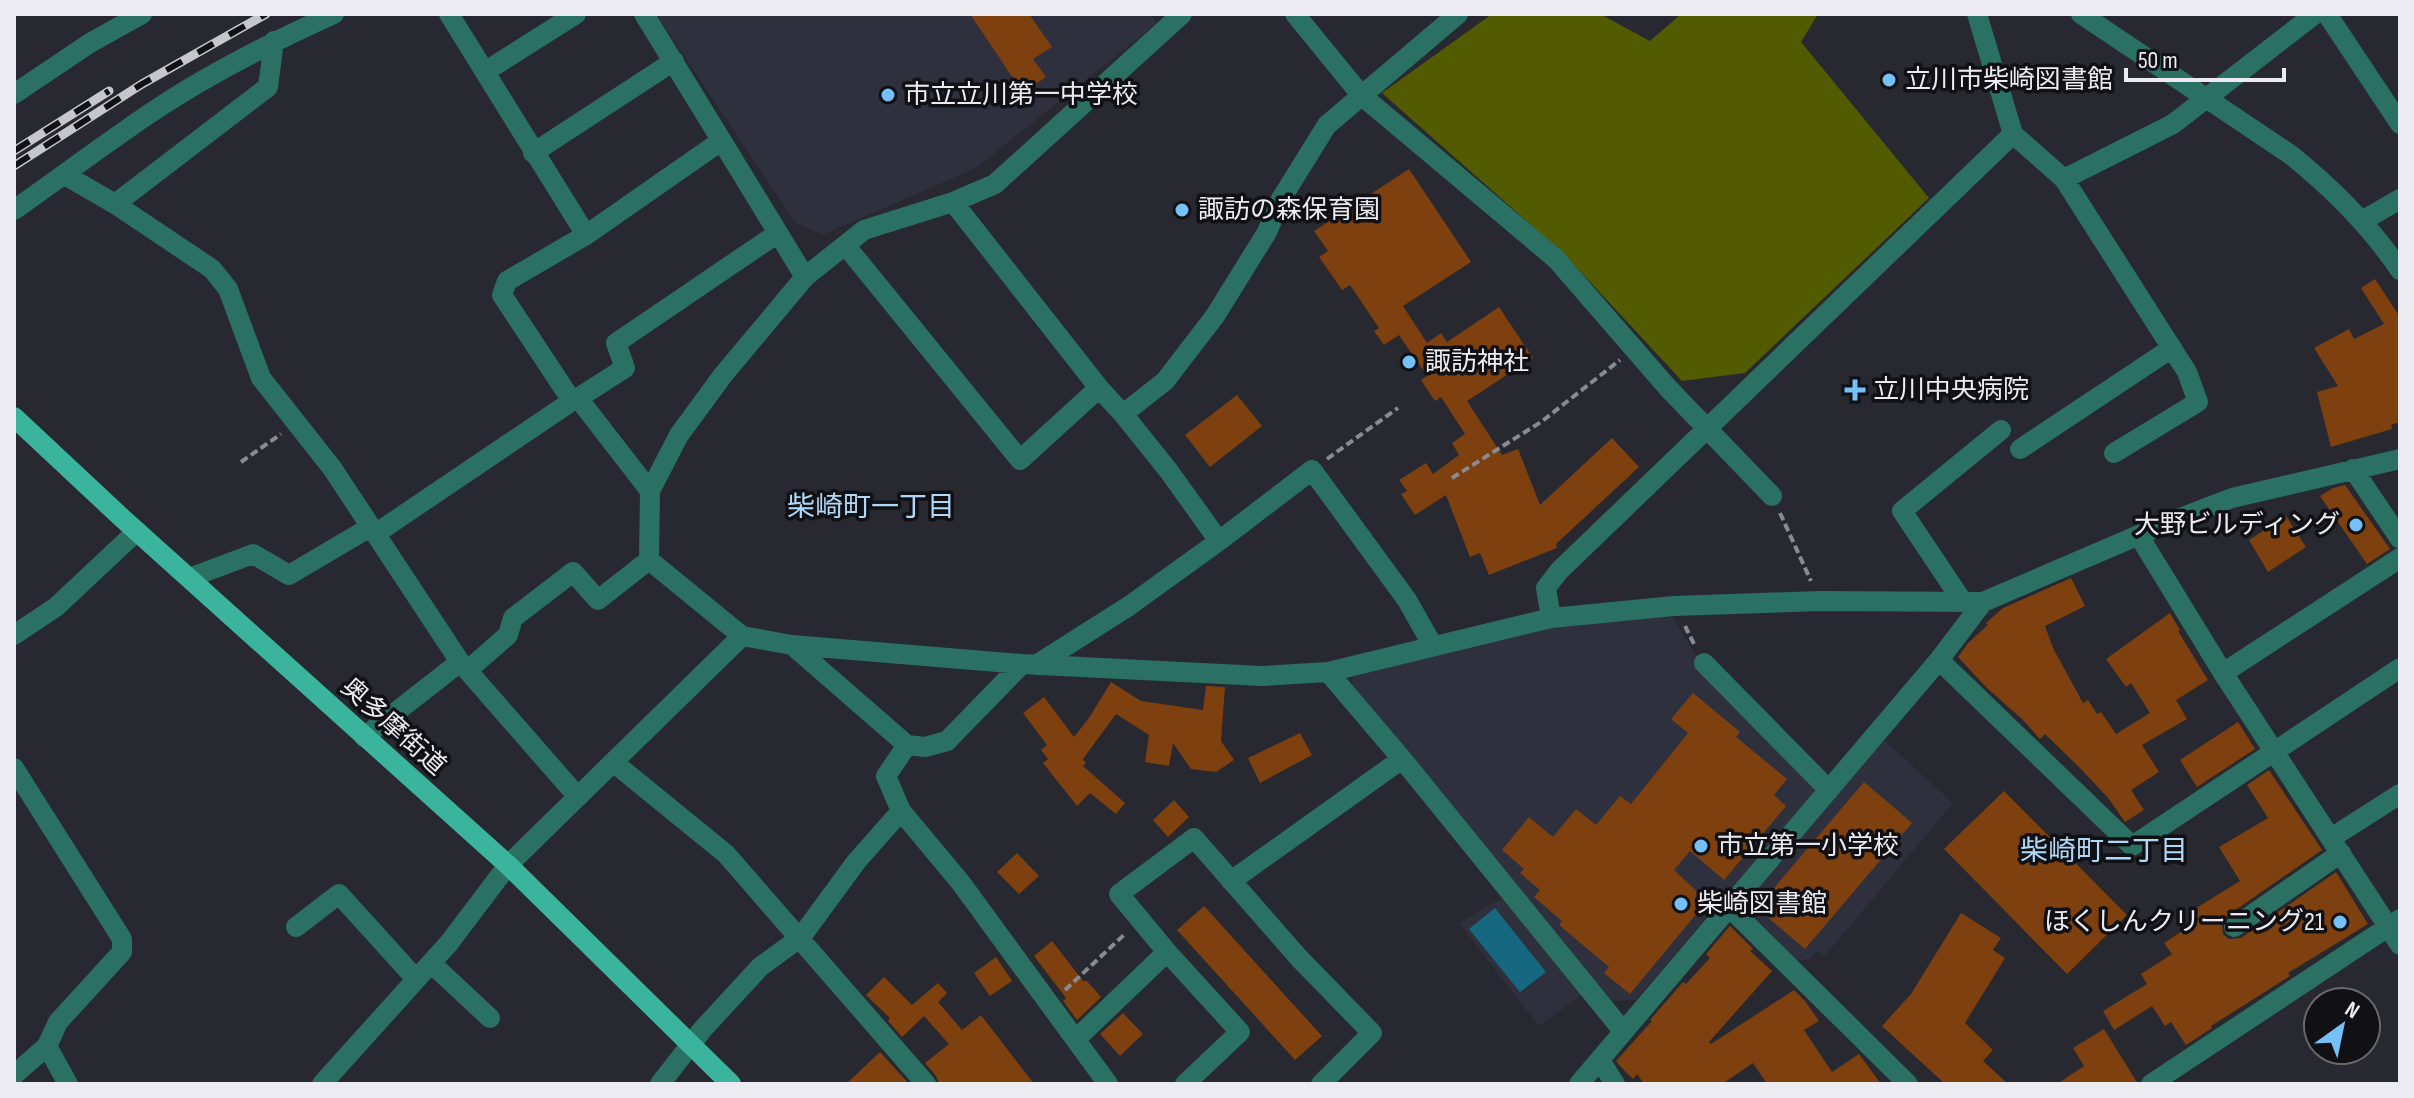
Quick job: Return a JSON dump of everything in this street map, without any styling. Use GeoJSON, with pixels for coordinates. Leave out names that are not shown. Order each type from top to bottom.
{"type":"FeatureCollection","features":[{"type":"Feature","properties":{"kind":"main road","name":"奥多摩街道"},"geometry":{"type":"LineString","coordinates":[[14,417],[508,865],[731,1084]]}},
{"type":"Feature","properties":{"kind":"street"},"geometry":{"type":"LineString","coordinates":[[14,94],[90,43],[142,14]]}},
{"type":"Feature","properties":{"kind":"street"},"geometry":{"type":"LineString","coordinates":[[14,210],[156,110],[232,63],[334,14]]}},
{"type":"Feature","properties":{"kind":"street"},"geometry":{"type":"LineString","coordinates":[[449,14],[586,235]]}},
{"type":"Feature","properties":{"kind":"street"},"geometry":{"type":"LineString","coordinates":[[486,71],[576,14]]}},
{"type":"Feature","properties":{"kind":"street"},"geometry":{"type":"LineString","coordinates":[[644,14],[805,277]]}},
{"type":"Feature","properties":{"kind":"street"},"geometry":{"type":"LineString","coordinates":[[649,560],[650,491],[679,435],[723,375],[805,277],[864,230],[953,202],[995,184],[1182,14]]}},
{"type":"Feature","properties":{"kind":"street"},"geometry":{"type":"LineString","coordinates":[[1295,14],[1361,95],[1556,259],[1707,430],[1772,496]]}},
{"type":"Feature","properties":{"kind":"street"},"geometry":{"type":"LineString","coordinates":[[1123,414],[1165,381],[1215,316],[1327,125],[1458,14]]}},
{"type":"Feature","properties":{"kind":"street"},"geometry":{"type":"LineString","coordinates":[[1977,14],[2013,134],[2064,179],[2187,372],[2198,402],[2114,453]]}},
{"type":"Feature","properties":{"kind":"street"},"geometry":{"type":"LineString","coordinates":[[2081,14],[2291,155],[2362,221],[2400,270]]}},
{"type":"Feature","properties":{"kind":"street"},"geometry":{"type":"LineString","coordinates":[[2064,179],[2173,124],[2315,14]]}},
{"type":"Feature","properties":{"kind":"street"},"geometry":{"type":"LineString","coordinates":[[2327,14],[2400,124]]}},
{"type":"Feature","properties":{"kind":"street"},"geometry":{"type":"LineString","coordinates":[[115,204],[268,87],[274,41]]}},
{"type":"Feature","properties":{"kind":"street"},"geometry":{"type":"LineString","coordinates":[[533,153],[674,61]]}},
{"type":"Feature","properties":{"kind":"street"},"geometry":{"type":"LineString","coordinates":[[1551,618],[1546,588],[1559,571],[2013,134]]}},
{"type":"Feature","properties":{"kind":"street"},"geometry":{"type":"LineString","coordinates":[[650,491],[575,399],[502,295],[507,281],[586,235],[721,141]]}},
{"type":"Feature","properties":{"kind":"street"},"geometry":{"type":"LineString","coordinates":[[65,175],[115,204],[212,269],[228,289],[261,378],[332,468],[464,666],[578,797]]}},
{"type":"Feature","properties":{"kind":"street"},"geometry":{"type":"LineString","coordinates":[[2362,221],[2400,199]]}},
{"type":"Feature","properties":{"kind":"street"},"geometry":{"type":"LineString","coordinates":[[953,202],[1099,388],[1168,470],[1219,541]]}},
{"type":"Feature","properties":{"kind":"street"},"geometry":{"type":"LineString","coordinates":[[189,578],[253,554],[289,575],[367,529],[381,530],[625,368],[616,343],[778,233]]}},
{"type":"Feature","properties":{"kind":"street"},"geometry":{"type":"LineString","coordinates":[[846,246],[1020,460],[1099,388]]}},
{"type":"Feature","properties":{"kind":"street"},"geometry":{"type":"LineString","coordinates":[[2020,449],[2172,348]]}},
{"type":"Feature","properties":{"kind":"street"},"geometry":{"type":"LineString","coordinates":[[1973,602],[1902,511],[2001,430]]}},
{"type":"Feature","properties":{"kind":"street"},"geometry":{"type":"LineString","coordinates":[[649,560],[742,636],[792,645],[1029,665],[1262,676],[1328,672],[1551,618],[1674,606],[1820,601],[1973,602],[2232,498],[2400,459]]}},
{"type":"Feature","properties":{"kind":"street"},"geometry":{"type":"LineString","coordinates":[[2353,469],[2400,539]]}},
{"type":"Feature","properties":{"kind":"street"},"geometry":{"type":"LineString","coordinates":[[792,645],[907,745],[925,747],[947,741],[1029,665],[1129,606],[1312,470],[1407,600],[1433,646]]}},
{"type":"Feature","properties":{"kind":"street"},"geometry":{"type":"LineString","coordinates":[[14,635],[56,607],[137,531]]}},
{"type":"Feature","properties":{"kind":"street"},"geometry":{"type":"LineString","coordinates":[[2139,536],[2223,673],[2336,845],[2394,923],[2400,945]]}},
{"type":"Feature","properties":{"kind":"street"},"geometry":{"type":"LineString","coordinates":[[2223,673],[2400,558]]}},
{"type":"Feature","properties":{"kind":"street"},"geometry":{"type":"LineString","coordinates":[[364,737],[508,635],[513,618],[573,572],[598,600],[649,560]]}},
{"type":"Feature","properties":{"kind":"street"},"geometry":{"type":"LineString","coordinates":[[1579,1084],[1939,660],[1973,602]]}},
{"type":"Feature","properties":{"kind":"street"},"geometry":{"type":"LineString","coordinates":[[322,1084],[449,943],[508,865],[742,636]]}},
{"type":"Feature","properties":{"kind":"street"},"geometry":{"type":"LineString","coordinates":[[1939,660],[2132,846],[2400,668]]}},
{"type":"Feature","properties":{"kind":"street"},"geometry":{"type":"LineString","coordinates":[[1704,663],[1829,790]]}},
{"type":"Feature","properties":{"kind":"street"},"geometry":{"type":"LineString","coordinates":[[1328,672],[1623,1031]]}},
{"type":"Feature","properties":{"kind":"street"},"geometry":{"type":"LineString","coordinates":[[907,745],[886,776],[901,811],[961,883],[1108,1084]]}},
{"type":"Feature","properties":{"kind":"street"},"geometry":{"type":"LineString","coordinates":[[1231,881],[1402,759]]}},
{"type":"Feature","properties":{"kind":"street"},"geometry":{"type":"LineString","coordinates":[[613,762],[726,854],[926,1084]]}},
{"type":"Feature","properties":{"kind":"street"},"geometry":{"type":"LineString","coordinates":[[14,768],[122,939],[122,952],[58,1022],[47,1046],[14,1075]]}},
{"type":"Feature","properties":{"kind":"street"},"geometry":{"type":"LineString","coordinates":[[2234,927],[2400,794]]}},
{"type":"Feature","properties":{"kind":"street"},"geometry":{"type":"LineString","coordinates":[[660,1084],[760,967],[801,937],[856,862],[901,811]]}},
{"type":"Feature","properties":{"kind":"street"},"geometry":{"type":"LineString","coordinates":[[1185,1084],[1240,1032],[1119,894],[1194,838],[1299,958],[1372,1033],[1321,1084]]}},
{"type":"Feature","properties":{"kind":"street"},"geometry":{"type":"LineString","coordinates":[[296,927],[339,894],[416,979]]}},
{"type":"Feature","properties":{"kind":"street"},"geometry":{"type":"LineString","coordinates":[[1730,908],[1908,1084]]}},
{"type":"Feature","properties":{"kind":"street"},"geometry":{"type":"LineString","coordinates":[[2151,1084],[2394,923]]}},
{"type":"Feature","properties":{"kind":"street"},"geometry":{"type":"LineString","coordinates":[[1076,1039],[1167,952]]}},
{"type":"Feature","properties":{"kind":"street"},"geometry":{"type":"LineString","coordinates":[[431,963],[490,1018]]}},
{"type":"Feature","properties":{"kind":"street"},"geometry":{"type":"LineString","coordinates":[[47,1046],[68,1084]]}},
{"type":"Feature","properties":{"kind":"street"},"geometry":{"type":"LineString","coordinates":[[1600,1060],[1615,1084]]}},
{"type":"Feature","properties":{"kind":"path"},"geometry":{"type":"LineString","coordinates":[[1452,478],[1541,422],[1635,349]]}},
{"type":"Feature","properties":{"kind":"path"},"geometry":{"type":"LineString","coordinates":[[1312,470],[1398,408]]}},
{"type":"Feature","properties":{"kind":"path"},"geometry":{"type":"LineString","coordinates":[[241,462],[297,424]]}},
{"type":"Feature","properties":{"kind":"path"},"geometry":{"type":"LineString","coordinates":[[1772,496],[1820,601]]}},
{"type":"Feature","properties":{"kind":"path"},"geometry":{"type":"LineString","coordinates":[[1674,606],[1704,663]]}},
{"type":"Feature","properties":{"kind":"path"},"geometry":{"type":"LineString","coordinates":[[1050,1003],[1139,920]]}},
{"type":"Feature","properties":{"kind":"shaded area","name":"市立立川第一中学校"},"geometry":{"type":"Polygon","coordinates":[[[656,14],[1150,14],[1157,23],[976,168],[822,235],[795,222],[656,14]]]}},
{"type":"Feature","properties":{"kind":"shaded area","name":"市立第一小学校"},"geometry":{"type":"Polygon","coordinates":[[[1673,617],[1702,666],[1833,800],[1884,740],[1953,803],[1824,957],[1817,951],[1810,959],[1796,961],[1727,893],[1636,1000],[1612,1001],[1597,984],[1539,1026],[1459,923],[1519,888],[1352,685],[1353,675],[1548,626],[1673,617]]]}},
{"type":"Feature","properties":{"kind":"green space"},"geometry":{"type":"Polygon","coordinates":[[[1492,14],[1600,14],[1650,41],[1681,14],[1818,14],[1801,42],[1929,198],[1745,373],[1682,381],[1566,256],[1382,93],[1492,14]]]}},
{"type":"Feature","properties":{"kind":"water"},"geometry":{"type":"Polygon","coordinates":[[[1495,908],[1546,972],[1520,992],[1469,929],[1495,908]]]}},
{"type":"Feature","properties":{"kind":"building"},"geometry":{"type":"Polygon","coordinates":[[[970,14],[1029,14],[1052,47],[1033,59],[1046,77],[1023,93],[970,14]]]}},
{"type":"Feature","properties":{"kind":"building"},"geometry":{"type":"Polygon","coordinates":[[[1409,169],[1471,262],[1403,306],[1427,343],[1441,333],[1447,342],[1499,307],[1533,358],[1467,401],[1502,455],[1518,449],[1540,505],[1612,438],[1639,467],[1556,544],[1557,548],[1489,575],[1480,553],[1470,557],[1446,495],[1415,515],[1401,494],[1407,491],[1399,480],[1426,463],[1433,474],[1459,455],[1452,443],[1465,434],[1441,397],[1435,401],[1421,380],[1427,376],[1399,335],[1384,345],[1374,331],[1379,328],[1350,285],[1342,290],[1319,257],[1328,251],[1314,231],[1409,169]]]}},
{"type":"Feature","properties":{"kind":"building"},"geometry":{"type":"Polygon","coordinates":[[[2375,279],[2400,317],[2400,422],[2391,425],[2392,429],[2331,447],[2317,392],[2338,386],[2314,348],[2349,329],[2354,339],[2384,324],[2361,288],[2375,279]]]}},
{"type":"Feature","properties":{"kind":"building"},"geometry":{"type":"Polygon","coordinates":[[[1237,395],[1262,426],[1210,467],[1185,435],[1237,395]]]}},
{"type":"Feature","properties":{"kind":"building","name":"大野ビルディング"},"geometry":{"type":"Polygon","coordinates":[[[2345,485],[2390,549],[2367,564],[2320,496],[2345,485]]]}},
{"type":"Feature","properties":{"kind":"building"},"geometry":{"type":"Polygon","coordinates":[[[2286,516],[2306,547],[2268,572],[2249,540],[2286,516]]]}},
{"type":"Feature","properties":{"kind":"building"},"geometry":{"type":"Polygon","coordinates":[[[2071,578],[2085,606],[2045,626],[2053,648],[2083,703],[2088,700],[2097,714],[2101,712],[2116,734],[2150,713],[2131,683],[2126,687],[2106,659],[2170,613],[2208,680],[2176,700],[2187,719],[2142,745],[2159,772],[2131,790],[2144,810],[2125,822],[2081,769],[2045,734],[2040,739],[1958,657],[2003,608],[2071,578]]]}},
{"type":"Feature","properties":{"kind":"building"},"geometry":{"type":"Polygon","coordinates":[[[1111,682],[1141,701],[1203,710],[1206,686],[1225,687],[1221,741],[1234,760],[1216,772],[1191,769],[1173,743],[1169,766],[1145,762],[1149,735],[1116,714],[1083,759],[1086,763],[1083,766],[1125,803],[1116,814],[1090,793],[1077,806],[1043,763],[1048,759],[1041,750],[1047,745],[1023,713],[1044,697],[1074,737],[1111,682]]]}},
{"type":"Feature","properties":{"kind":"building"},"geometry":{"type":"Polygon","coordinates":[[[1693,693],[1740,732],[1736,737],[1787,779],[1774,795],[1786,806],[1724,880],[1690,851],[1674,870],[1707,901],[1630,994],[1604,973],[1609,967],[1559,925],[1562,921],[1534,897],[1540,890],[1520,873],[1524,869],[1502,850],[1529,817],[1553,837],[1576,809],[1596,825],[1620,796],[1631,804],[1688,733],[1671,719],[1693,693]]]}},
{"type":"Feature","properties":{"kind":"building"},"geometry":{"type":"Polygon","coordinates":[[[2238,722],[2255,749],[2197,787],[2180,760],[2238,722]]]}},
{"type":"Feature","properties":{"kind":"building"},"geometry":{"type":"Polygon","coordinates":[[[1300,733],[1312,755],[1260,783],[1248,758],[1300,733]]]}},
{"type":"Feature","properties":{"kind":"building"},"geometry":{"type":"Polygon","coordinates":[[[2269,770],[2322,850],[2227,916],[2222,922],[2223,934],[2229,939],[2241,938],[2336,872],[2368,924],[2288,973],[2290,976],[2186,1045],[2171,1022],[2165,1026],[2152,1006],[2114,1030],[2103,1011],[2147,984],[2141,974],[2172,954],[2164,943],[2199,920],[2193,910],[2240,881],[2219,847],[2268,818],[2247,785],[2269,770]]]}},
{"type":"Feature","properties":{"kind":"building"},"geometry":{"type":"Polygon","coordinates":[[[1864,782],[1912,823],[1805,949],[1757,908],[1864,782]]]}},
{"type":"Feature","properties":{"kind":"building"},"geometry":{"type":"Polygon","coordinates":[[[2004,791],[2127,915],[2067,974],[1944,849],[2004,791]]]}},
{"type":"Feature","properties":{"kind":"building"},"geometry":{"type":"Polygon","coordinates":[[[1174,800],[1189,817],[1168,837],[1153,820],[1174,800]]]}},
{"type":"Feature","properties":{"kind":"building"},"geometry":{"type":"Polygon","coordinates":[[[1017,853],[1039,876],[1019,894],[997,872],[1017,853]]]}},
{"type":"Feature","properties":{"kind":"building"},"geometry":{"type":"Polygon","coordinates":[[[1204,906],[1322,1036],[1295,1060],[1177,930],[1204,906]]]}},
{"type":"Feature","properties":{"kind":"building"},"geometry":{"type":"Polygon","coordinates":[[[1961,913],[2001,938],[1993,950],[2005,958],[1965,1023],[1993,1050],[1983,1061],[2008,1084],[1945,1084],[1882,1026],[1911,994],[1961,913]]]}},
{"type":"Feature","properties":{"kind":"building"},"geometry":{"type":"Polygon","coordinates":[[[1730,926],[1753,949],[1750,951],[1772,971],[1709,1042],[1711,1044],[1794,990],[1819,1021],[1804,1030],[1832,1072],[1859,1054],[1881,1084],[1767,1084],[1753,1063],[1722,1084],[1644,1084],[1637,1074],[1633,1079],[1619,1065],[1616,1061],[1683,982],[1686,984],[1710,958],[1706,954],[1730,926]]]}},
{"type":"Feature","properties":{"kind":"building"},"geometry":{"type":"Polygon","coordinates":[[[1052,941],[1084,982],[1086,980],[1101,997],[1077,1020],[1063,1001],[1066,998],[1034,956],[1052,941]]]}},
{"type":"Feature","properties":{"kind":"building"},"geometry":{"type":"Polygon","coordinates":[[[996,957],[1012,981],[990,996],[974,973],[996,957]]]}},
{"type":"Feature","properties":{"kind":"building"},"geometry":{"type":"Polygon","coordinates":[[[884,977],[912,1005],[938,983],[947,993],[938,1002],[962,1030],[981,1015],[1034,1084],[939,1084],[925,1063],[949,1044],[924,1016],[902,1037],[888,1021],[890,1018],[866,995],[884,977]]]}},
{"type":"Feature","properties":{"kind":"building"},"geometry":{"type":"Polygon","coordinates":[[[1123,1013],[1143,1034],[1120,1056],[1100,1034],[1123,1013]]]}},
{"type":"Feature","properties":{"kind":"building"},"geometry":{"type":"Polygon","coordinates":[[[2104,1029],[2138,1084],[2057,1084],[2084,1066],[2073,1048],[2104,1029]]]}},
{"type":"Feature","properties":{"kind":"building"},"geometry":{"type":"Polygon","coordinates":[[[880,1052],[909,1084],[846,1084],[880,1052]]]}},
{"type":"Feature","properties":{"kind":"railway"},"geometry":{"type":"LineString","coordinates":[[14,166],[142,84],[266,14]]}},
{"type":"Feature","properties":{"kind":"railway"},"geometry":{"type":"LineString","coordinates":[[14,151],[109,91]]}},
{"type":"Feature","properties":{"kind":"place","name":"立川市柴崎図書館"},"geometry":{"type":"Point","coordinates":[1889,80]}},
{"type":"Feature","properties":{"kind":"place","name":"市立立川第一中学校"},"geometry":{"type":"Point","coordinates":[888,95]}},
{"type":"Feature","properties":{"kind":"place","name":"諏訪の森保育園"},"geometry":{"type":"Point","coordinates":[1182,210]}},
{"type":"Feature","properties":{"kind":"place","name":"諏訪神社"},"geometry":{"type":"Point","coordinates":[1409,362]}},
{"type":"Feature","properties":{"kind":"place","name":"立川中央病院"},"geometry":{"type":"Point","coordinates":[1855,390]}},
{"type":"Feature","properties":{"kind":"place","name":"大野ビルディング"},"geometry":{"type":"Point","coordinates":[2356,525]}},
{"type":"Feature","properties":{"kind":"place","name":"市立第一小学校"},"geometry":{"type":"Point","coordinates":[1701,846]}},
{"type":"Feature","properties":{"kind":"place","name":"柴崎図書館"},"geometry":{"type":"Point","coordinates":[1681,904]}},
{"type":"Feature","properties":{"kind":"place","name":"ほくしんクリーニング21"},"geometry":{"type":"Point","coordinates":[2340,922]}},
{"type":"Feature","properties":{"kind":"district","name":"柴崎町一丁目"},"geometry":{"type":"Point","coordinates":[871,507]}},
{"type":"Feature","properties":{"kind":"district","name":"柴崎町二丁目"},"geometry":{"type":"Point","coordinates":[2104,851]}}]}
